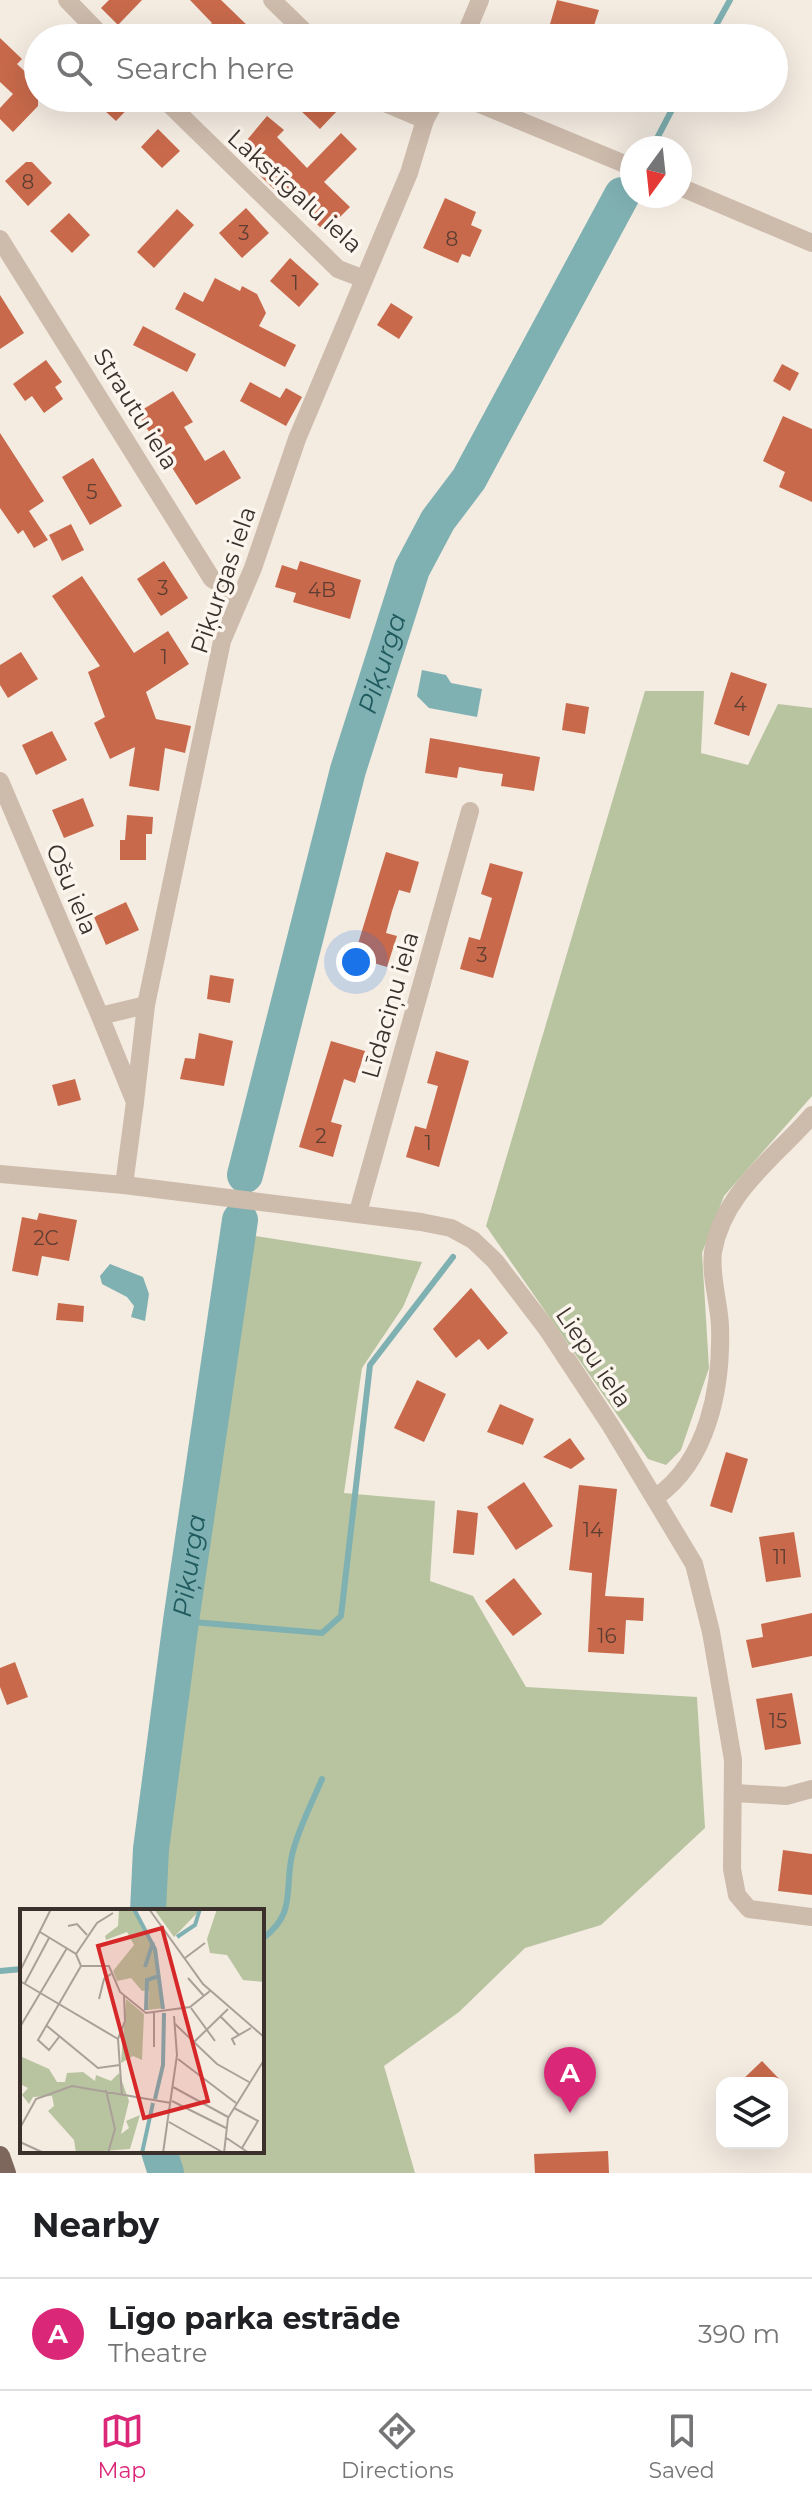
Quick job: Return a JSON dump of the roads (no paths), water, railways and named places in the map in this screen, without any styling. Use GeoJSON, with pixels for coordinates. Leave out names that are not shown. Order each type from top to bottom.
{"type":"FeatureCollection","features":[{"type":"Feature","properties":{"kind":"main road"},"geometry":{"type":"LineString","coordinates":[[0,2156],[6,2173]]}},
{"type":"Feature","properties":{"kind":"street"},"geometry":{"type":"LineString","coordinates":[[67,0],[90,24]]}},
{"type":"Feature","properties":{"kind":"street"},"geometry":{"type":"LineString","coordinates":[[272,0],[297,24]]}},
{"type":"Feature","properties":{"kind":"street"},"geometry":{"type":"LineString","coordinates":[[470,24],[480,0]]}},
{"type":"Feature","properties":{"kind":"street","name":"Lakstīgalu iela"},"geometry":{"type":"LineString","coordinates":[[177,112],[338,269],[364,279]]}},
{"type":"Feature","properties":{"kind":"street"},"geometry":{"type":"LineString","coordinates":[[406,112],[425,120]]}},
{"type":"Feature","properties":{"kind":"street","name":"Piķurgas iela"},"geometry":{"type":"LineString","coordinates":[[135,1102],[146,1005],[222,641],[253,568],[297,439],[409,173],[429,112]]}},
{"type":"Feature","properties":{"kind":"street"},"geometry":{"type":"LineString","coordinates":[[499,112],[620,162]]}},
{"type":"Feature","properties":{"kind":"street"},"geometry":{"type":"LineString","coordinates":[[692,192],[812,243]]}},
{"type":"Feature","properties":{"kind":"street","name":"Strautu iela"},"geometry":{"type":"LineString","coordinates":[[0,239],[212,579],[239,596]]}},
{"type":"Feature","properties":{"kind":"street","name":"Ošu iela"},"geometry":{"type":"LineString","coordinates":[[0,781],[135,1102],[124,1185]]}},
{"type":"Feature","properties":{"kind":"street","name":"Līdaciņu iela"},"geometry":{"type":"LineString","coordinates":[[358,1212],[470,811]]}},
{"type":"Feature","properties":{"kind":"street"},"geometry":{"type":"LineString","coordinates":[[100,1016],[146,1005]]}},
{"type":"Feature","properties":{"kind":"street"},"geometry":{"type":"LineString","coordinates":[[656,1497],[681,1478],[689,1466],[714,1394],[720,1326],[713,1253],[728,1209],[739,1190],[812,1115]]}},
{"type":"Feature","properties":{"kind":"street","name":"Liepu iela"},"geometry":{"type":"LineString","coordinates":[[0,1174],[358,1212],[451,1228],[473,1240],[495,1261],[547,1329],[656,1497],[694,1564],[729,1728],[735,1793],[732,1869],[737,1895],[749,1909],[812,1917]]}},
{"type":"Feature","properties":{"kind":"street"},"geometry":{"type":"LineString","coordinates":[[735,1793],[786,1796],[812,1789]]}},
{"type":"Feature","properties":{"kind":"water"},"geometry":{"type":"Polygon","coordinates":[[[422,670],[446,675],[451,683],[482,689],[477,717],[429,708],[417,696],[422,670]]]}},
{"type":"Feature","properties":{"kind":"water"},"geometry":{"type":"Polygon","coordinates":[[[110,1264],[143,1277],[149,1294],[145,1321],[131,1317],[134,1306],[127,1297],[102,1284],[100,1276],[110,1264]]]}},
{"type":"Feature","properties":{"kind":"waterway","name":"Piķurga"},"geometry":{"type":"LineString","coordinates":[[717,24],[730,0]]}},
{"type":"Feature","properties":{"kind":"waterway","name":"Piķurga"},"geometry":{"type":"LineString","coordinates":[[658,136],[671,112]]}},
{"type":"Feature","properties":{"kind":"waterway","name":"Piķurga"},"geometry":{"type":"LineString","coordinates":[[245,1175],[348,770],[412,569],[438,520],[469,479],[620,199]]}},
{"type":"Feature","properties":{"kind":"waterway","name":"Piķurga"},"geometry":{"type":"LineString","coordinates":[[148,1909],[151,1849],[181,1621],[240,1220]]}},
{"type":"Feature","properties":{"kind":"waterway"},"geometry":{"type":"LineString","coordinates":[[181,1621],[322,1633],[341,1616],[370,1365],[453,1257]]}},
{"type":"Feature","properties":{"kind":"waterway"},"geometry":{"type":"LineString","coordinates":[[264,1937],[285,1910],[295,1845],[322,1779]]}},
{"type":"Feature","properties":{"kind":"waterway"},"geometry":{"type":"LineString","coordinates":[[0,1971],[20,1969]]}},
{"type":"Feature","properties":{"kind":"waterway","name":"Piķurga"},"geometry":{"type":"LineString","coordinates":[[160,2153],[166,2173]]}},
{"type":"Feature","properties":{"kind":"place","name":"Līgo parka estrāde"},"geometry":{"type":"Point","coordinates":[570,2113]}}]}
